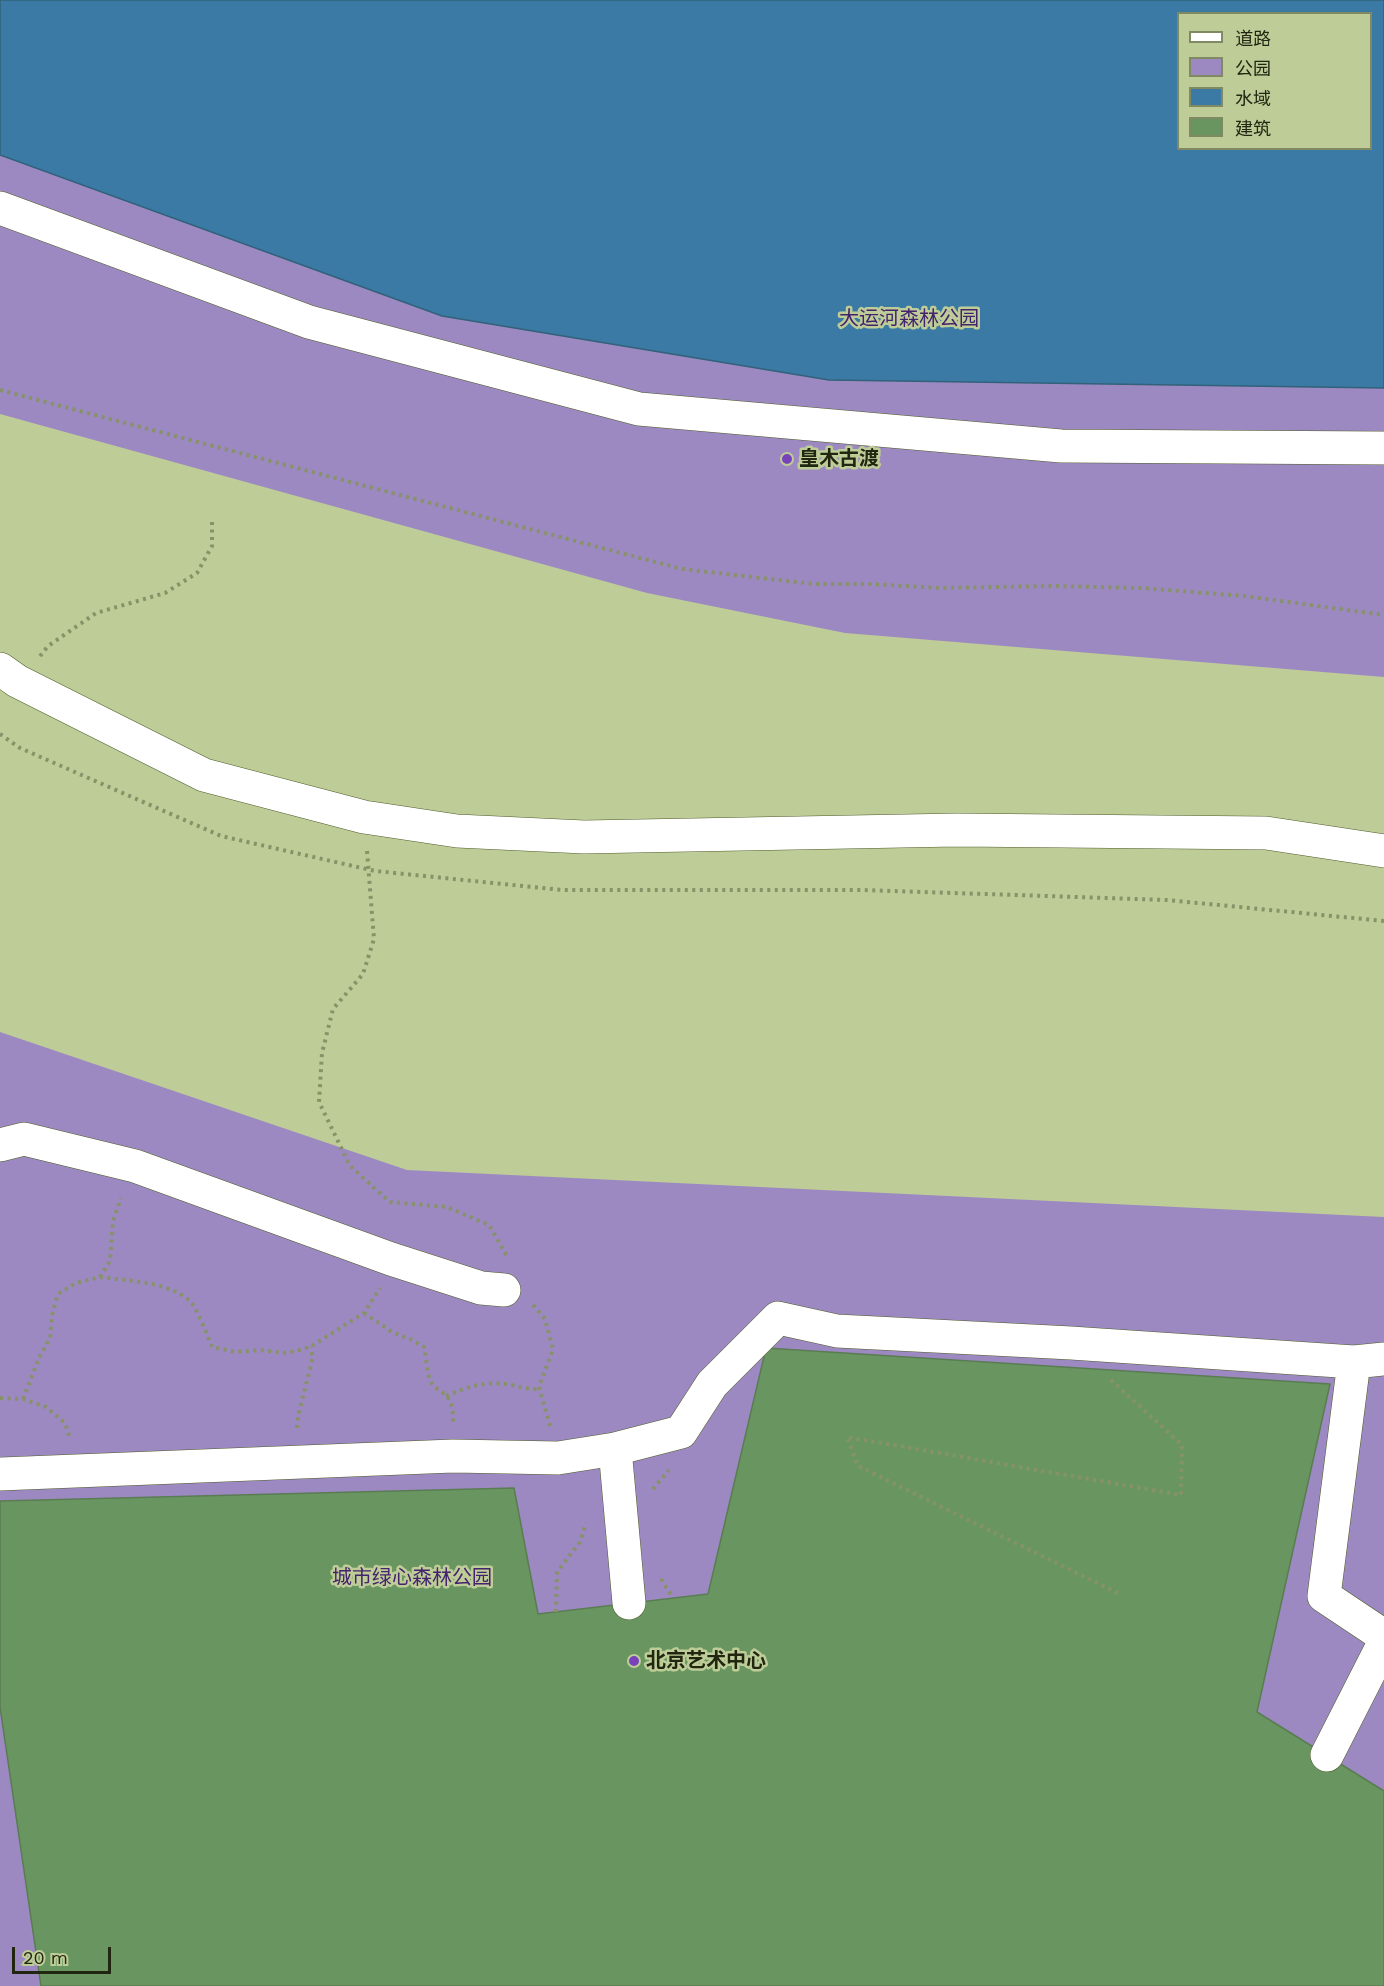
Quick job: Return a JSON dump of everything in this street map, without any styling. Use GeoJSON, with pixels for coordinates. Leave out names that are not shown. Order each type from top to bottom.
{"type":"FeatureCollection","features":[{"type":"Feature","properties":{"kind":"street"},"geometry":{"type":"LineString","coordinates":[[0,208],[309,322],[639,409],[1061,446],[1384,448]]}},
{"type":"Feature","properties":{"kind":"street"},"geometry":{"type":"LineString","coordinates":[[9,675],[204,775],[364,818],[457,831],[584,837],[957,830],[1266,833],[1384,851]]}},
{"type":"Feature","properties":{"kind":"street"},"geometry":{"type":"LineString","coordinates":[[0,1145],[24,1139],[135,1166],[391,1259],[481,1288],[504,1290]]}},
{"type":"Feature","properties":{"kind":"street"},"geometry":{"type":"LineString","coordinates":[[0,1474],[453,1456],[558,1458],[615,1449],[681,1432],[712,1384],[778,1318],[837,1331],[1369,1361],[1324,1596],[1384,1636]]}},
{"type":"Feature","properties":{"kind":"street"},"geometry":{"type":"LineString","coordinates":[[615,1449],[629,1604]]}},
{"type":"Feature","properties":{"kind":"street"},"geometry":{"type":"LineString","coordinates":[[1327,1755],[1384,1642]]}},
{"type":"Feature","properties":{"kind":"path"},"geometry":{"type":"LineString","coordinates":[[0,390],[682,569],[814,584],[871,584],[939,588],[1054,586],[1142,588],[1244,596],[1384,615]]}},
{"type":"Feature","properties":{"kind":"path"},"geometry":{"type":"LineString","coordinates":[[9,675],[96,613],[165,592],[197,573],[212,546],[212,520]]}},
{"type":"Feature","properties":{"kind":"path"},"geometry":{"type":"LineString","coordinates":[[364,818],[374,939],[363,974],[333,1009],[322,1053],[319,1102],[350,1166],[390,1202],[447,1208],[489,1225],[507,1256],[504,1290],[528,1299],[545,1319],[553,1349],[540,1389],[558,1458]]}},
{"type":"Feature","properties":{"kind":"path"},"geometry":{"type":"LineString","coordinates":[[100,1277],[110,1261],[113,1221],[135,1166]]}},
{"type":"Feature","properties":{"kind":"path"},"geometry":{"type":"LineString","coordinates":[[22,1399],[50,1338],[52,1316],[58,1294],[76,1283],[100,1277],[146,1281],[171,1290],[191,1301],[212,1347],[236,1352],[259,1350],[287,1353],[310,1347],[364,1313],[378,1293],[391,1259]]}},
{"type":"Feature","properties":{"kind":"path"},"geometry":{"type":"LineString","coordinates":[[364,1313],[392,1332],[424,1347],[428,1375],[434,1387],[446,1396],[453,1407],[453,1456]]}},
{"type":"Feature","properties":{"kind":"path"},"geometry":{"type":"LineString","coordinates":[[1071,1343],[1182,1445],[1181,1495],[847,1437],[858,1466],[1119,1594]]}},
{"type":"Feature","properties":{"kind":"path"},"geometry":{"type":"LineString","coordinates":[[298,1462],[296,1438],[298,1416],[313,1357],[310,1347]]}},
{"type":"Feature","properties":{"kind":"path"},"geometry":{"type":"LineString","coordinates":[[446,1396],[473,1385],[486,1384],[505,1384],[530,1390],[540,1389]]}},
{"type":"Feature","properties":{"kind":"path"},"geometry":{"type":"LineString","coordinates":[[0,1398],[22,1399],[46,1407],[65,1423],[73,1453],[74,1471]]}},
{"type":"Feature","properties":{"kind":"path"},"geometry":{"type":"LineString","coordinates":[[650,1500],[653,1489],[672,1467]]}},
{"type":"Feature","properties":{"kind":"path"},"geometry":{"type":"LineString","coordinates":[[556,1612],[557,1572],[580,1542],[589,1516]]}},
{"type":"Feature","properties":{"kind":"path"},"geometry":{"type":"LineString","coordinates":[[656,1570],[673,1598]]}},
{"type":"Feature","properties":{"kind":"green space","name":"大运河森林公园"},"geometry":{"type":"Polygon","coordinates":[[[0,0],[1384,0],[1384,677],[845,633],[647,593],[0,414],[0,0]]]}},
{"type":"Feature","properties":{"kind":"green space","name":"城市绿心森林公园"},"geometry":{"type":"Polygon","coordinates":[[[0,1032],[407,1170],[1384,1217],[1384,1986],[0,1986],[0,1032]]]}},
{"type":"Feature","properties":{"kind":"water"},"geometry":{"type":"Polygon","coordinates":[[[0,0],[1384,0],[1384,388],[829,380],[442,316],[0,155],[0,0]]]}},
{"type":"Feature","properties":{"kind":"building","name":"城市绿心森林公园"},"geometry":{"type":"Polygon","coordinates":[[[766,1348],[1330,1384],[1257,1712],[1384,1791],[1384,1986],[41,1986],[0,1707],[0,1501],[514,1488],[538,1614],[708,1594],[766,1348]]]}},
{"type":"Feature","properties":{"kind":"place","name":"皇木古渡"},"geometry":{"type":"Point","coordinates":[787,459]}},
{"type":"Feature","properties":{"kind":"place","name":"北京艺术中心"},"geometry":{"type":"Point","coordinates":[634,1661]}}]}
